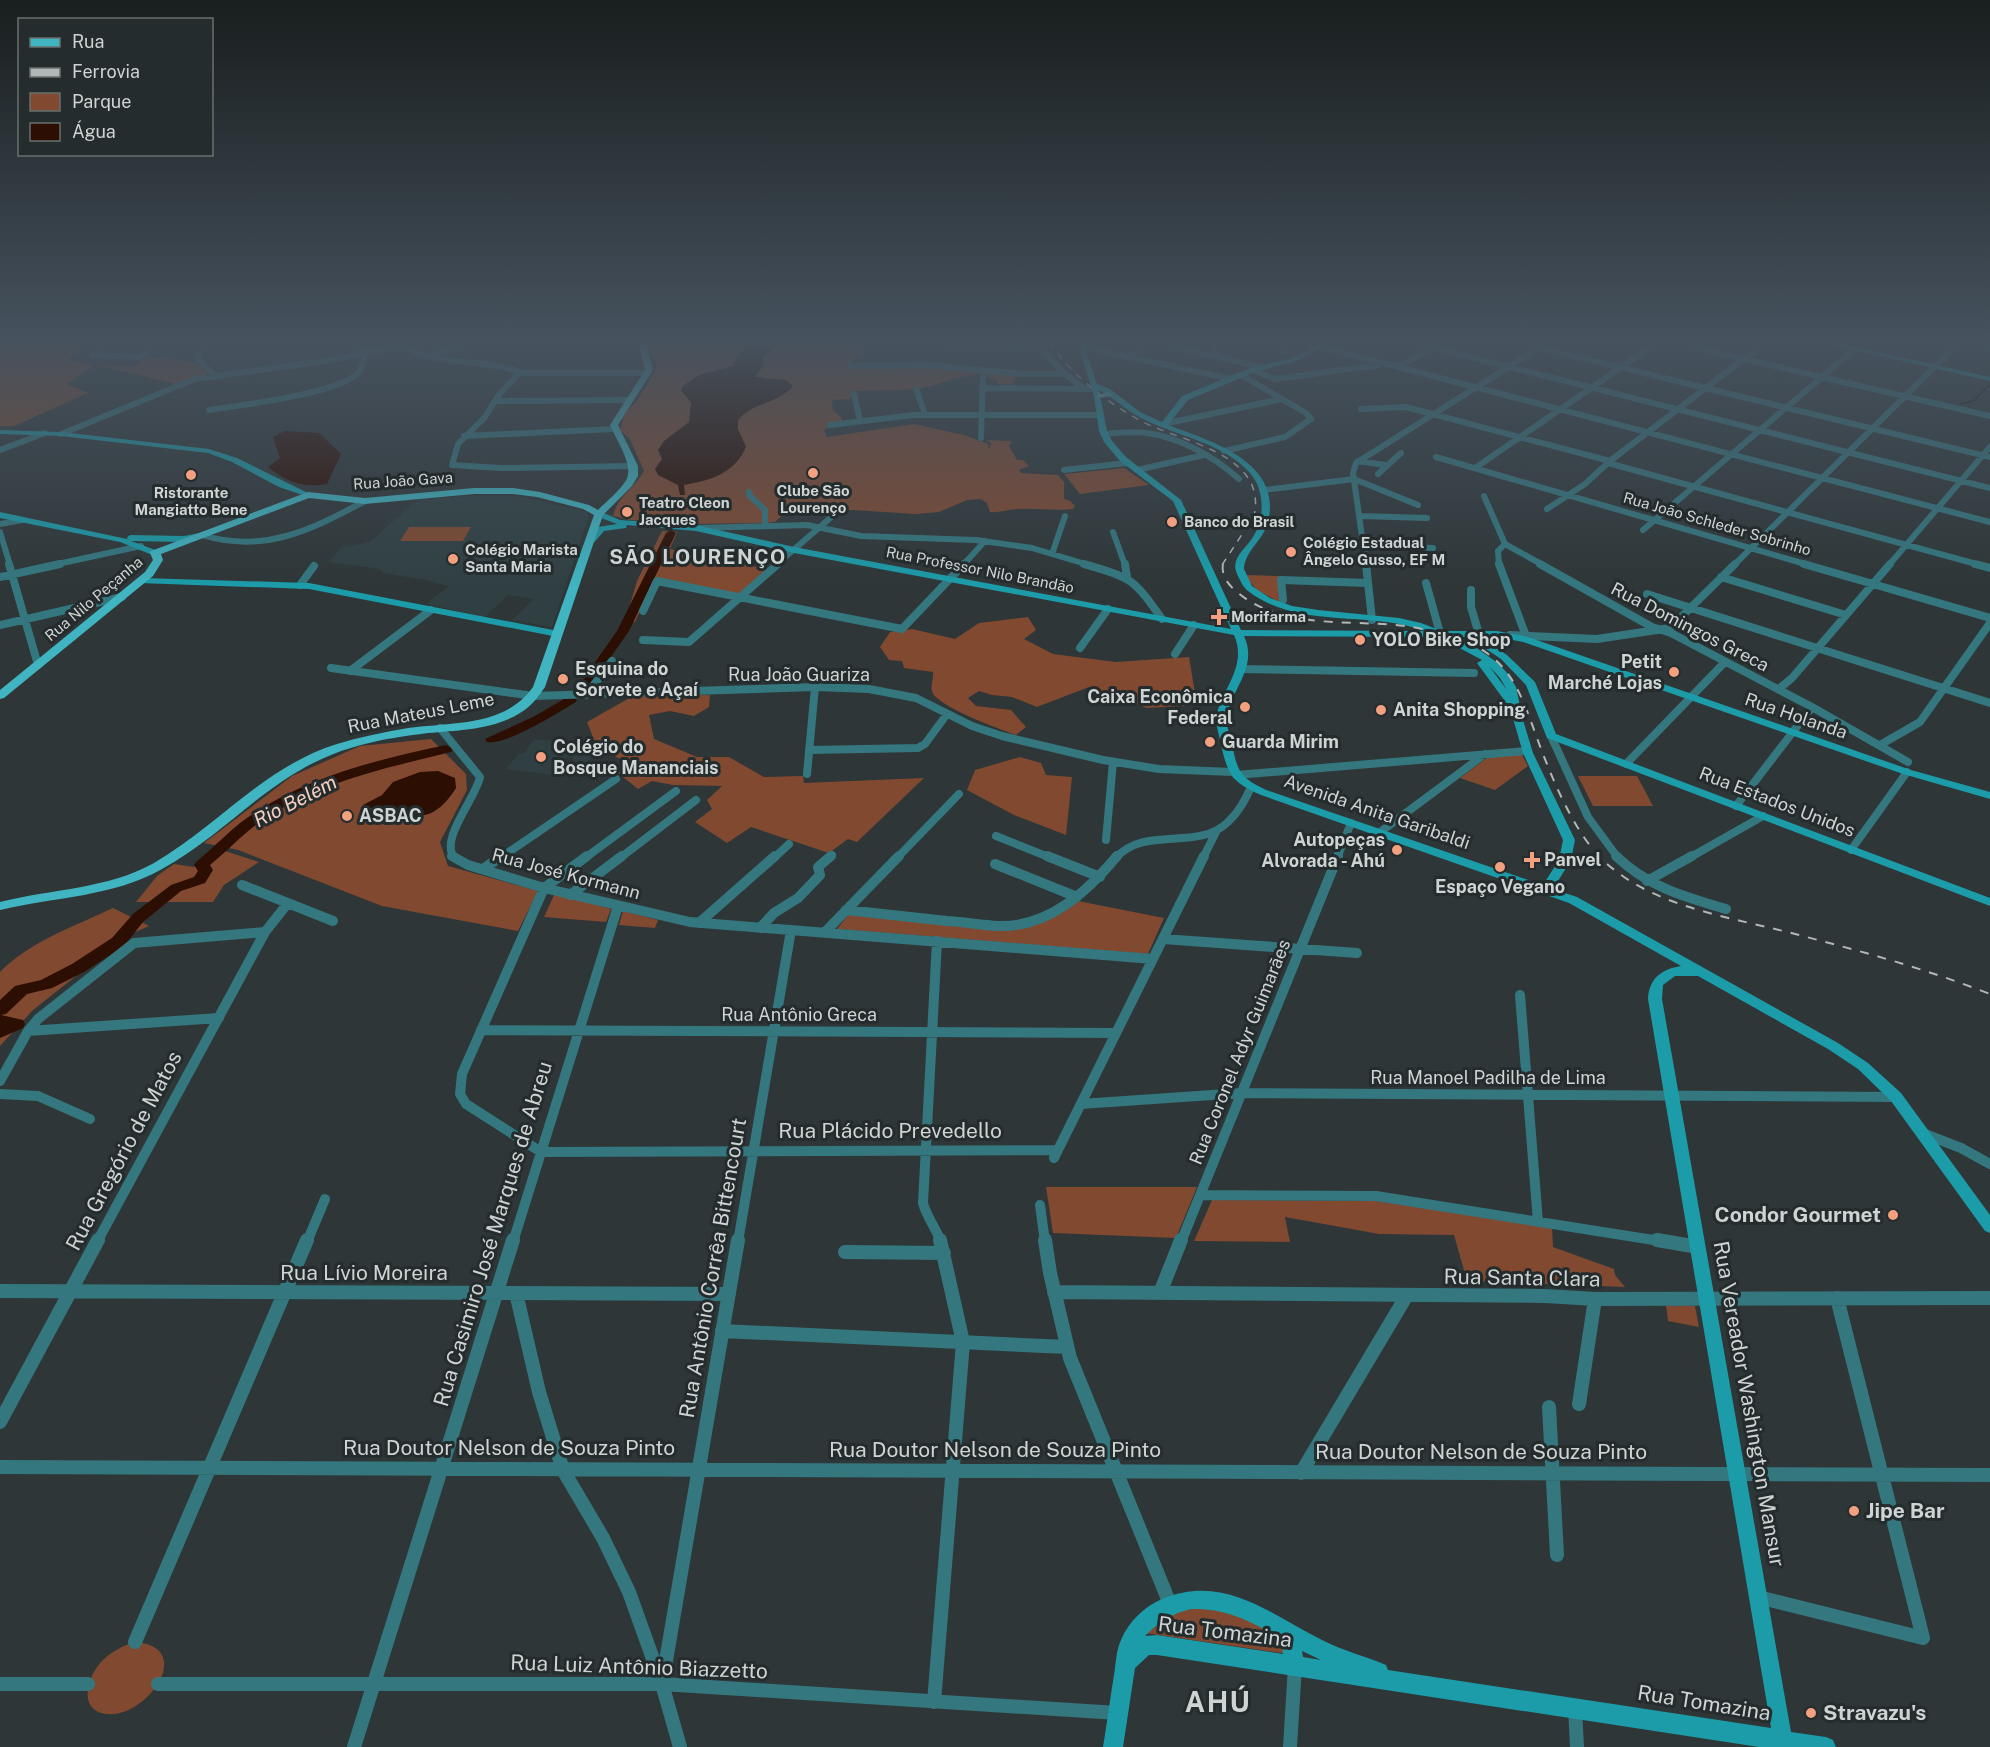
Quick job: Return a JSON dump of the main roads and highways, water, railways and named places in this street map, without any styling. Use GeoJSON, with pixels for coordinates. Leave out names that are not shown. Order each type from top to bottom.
{"type":"FeatureCollection","features":[{"type":"Feature","properties":{"kind":"main road"},"geometry":{"type":"LineString","coordinates":[[142,580],[300,585],[558,634],[599,514],[629,484],[633,471],[614,429],[615,424]]}},
{"type":"Feature","properties":{"kind":"main road"},"geometry":{"type":"LineString","coordinates":[[1102,424],[1104,434],[1112,448],[1127,463],[1179,503],[1238,633]]}},
{"type":"Feature","properties":{"kind":"main road"},"geometry":{"type":"LineString","coordinates":[[1164,424],[1224,451],[1250,466],[1264,490],[1266,508],[1261,528],[1239,564],[1240,574],[1252,589],[1275,602],[1304,612],[1408,624],[1455,638],[1499,670],[1511,687],[1527,751],[1569,840],[1569,850],[1545,891]]}},
{"type":"Feature","properties":{"kind":"main road","name":"Rua João Gava"},"geometry":{"type":"LineString","coordinates":[[0,432],[61,434],[214,452],[229,457],[280,486],[308,495],[365,501],[474,491],[504,491],[537,494],[588,507],[599,514]]}},
{"type":"Feature","properties":{"kind":"main road"},"geometry":{"type":"LineString","coordinates":[[586,547],[592,516],[588,507],[600,506],[633,471]]}},
{"type":"Feature","properties":{"kind":"main road"},"geometry":{"type":"LineString","coordinates":[[155,553],[308,495]]}},
{"type":"Feature","properties":{"kind":"main road","name":"Rua Professor Nilo Brandão"},"geometry":{"type":"LineString","coordinates":[[599,514],[618,522],[696,528],[717,534]]}},
{"type":"Feature","properties":{"kind":"main road","name":"Rua Nilo Peçanha"},"geometry":{"type":"LineString","coordinates":[[0,515],[111,537],[141,546],[155,553],[158,560],[142,580],[0,696]]}},
{"type":"Feature","properties":{"kind":"main road","name":"Rua Professor Nilo Brandão"},"geometry":{"type":"LineString","coordinates":[[586,547],[598,531],[616,526],[672,527],[1238,633],[1437,633],[1476,636]]}},
{"type":"Feature","properties":{"kind":"main road"},"geometry":{"type":"LineString","coordinates":[[111,537],[184,539],[202,535]]}},
{"type":"Feature","properties":{"kind":"main road","name":"Avenida Anita Garibaldi"},"geometry":{"type":"LineString","coordinates":[[1238,633],[1244,651],[1241,669],[1226,705],[1228,717],[1226,740],[1234,774],[1251,787],[1573,900],[1667,951],[1702,974],[1849,1056],[1873,1074],[1896,1097],[1990,1227]]}},
{"type":"Feature","properties":{"kind":"main road"},"geometry":{"type":"LineString","coordinates":[[1437,633],[1477,658],[1515,710]]}},
{"type":"Feature","properties":{"kind":"main road","name":"Rua Mateus Leme"},"geometry":{"type":"LineString","coordinates":[[0,906],[37,896],[101,888],[145,873],[172,858],[299,762],[329,750],[369,739],[490,721],[517,710],[534,696],[539,687],[558,634]]}},
{"type":"Feature","properties":{"kind":"main road","name":"Rua Estados Unidos"},"geometry":{"type":"LineString","coordinates":[[1476,636],[1504,657],[1531,684],[1551,736],[1990,902]]}},
{"type":"Feature","properties":{"kind":"main road"},"geometry":{"type":"LineString","coordinates":[[1455,638],[1503,637]]}},
{"type":"Feature","properties":{"kind":"main road","name":"Rua Holanda"},"geometry":{"type":"LineString","coordinates":[[1503,637],[1548,647],[1592,664]]}},
{"type":"Feature","properties":{"kind":"main road","name":"Rua Holanda"},"geometry":{"type":"LineString","coordinates":[[1503,637],[1592,664],[1793,733],[1907,767],[1990,796]]}},
{"type":"Feature","properties":{"kind":"main road","name":"Avenida Anita Garibaldi"},"geometry":{"type":"LineString","coordinates":[[1545,891],[1666,957],[1672,963],[1672,971],[1686,970],[1702,974]]}},
{"type":"Feature","properties":{"kind":"main road","name":"Rua Vereador Washington Mansur"},"geometry":{"type":"LineString","coordinates":[[1672,971],[1658,981],[1654,992],[1783,1743]]}},
{"type":"Feature","properties":{"kind":"main road","name":"Rua Tomazina"},"geometry":{"type":"LineString","coordinates":[[1125,1664],[1129,1644],[1136,1630],[1157,1611],[1170,1604],[1193,1600],[1221,1600],[1253,1612],[1318,1648],[1362,1666],[1432,1686]]}},
{"type":"Feature","properties":{"kind":"main road"},"geometry":{"type":"LineString","coordinates":[[1290,1634],[1295,1666]]}},
{"type":"Feature","properties":{"kind":"main road","name":"Rua Tomazina"},"geometry":{"type":"LineString","coordinates":[[1125,1664],[1145,1646],[1157,1645],[1575,1707],[1783,1743],[1826,1747]]}},
{"type":"Feature","properties":{"kind":"main road"},"geometry":{"type":"LineString","coordinates":[[1113,1747],[1125,1664]]}},
{"type":"Feature","properties":{"kind":"water"},"geometry":{"type":"Polygon","coordinates":[[[687,424],[738,424],[746,447],[735,464],[728,470],[712,478],[684,485],[685,495],[680,495],[678,485],[658,475],[655,469],[662,459],[658,450],[664,441],[687,424]]]}},
{"type":"Feature","properties":{"kind":"water"},"geometry":{"type":"Polygon","coordinates":[[[285,431],[319,433],[341,454],[327,484],[295,483],[268,467],[280,458],[273,437],[285,431]]]}},
{"type":"Feature","properties":{"kind":"water"},"geometry":{"type":"Polygon","coordinates":[[[438,771],[455,778],[456,788],[435,811],[415,816],[366,808],[363,805],[382,795],[393,782],[420,772],[438,771]]]}},
{"type":"Feature","properties":{"kind":"waterway","name":"Rio Belém"},"geometry":{"type":"LineString","coordinates":[[585,685],[612,650],[623,631],[644,593],[671,533]]}},
{"type":"Feature","properties":{"kind":"waterway","name":"Rio Belém"},"geometry":{"type":"LineString","coordinates":[[492,739],[538,720],[571,699]]}},
{"type":"Feature","properties":{"kind":"waterway","name":"Rio Belém"},"geometry":{"type":"LineString","coordinates":[[0,1010],[21,990],[46,984],[78,968],[118,942],[138,918],[176,888],[200,880],[206,870],[201,865],[252,821],[281,802],[350,773],[446,749]]}},
{"type":"Feature","properties":{"kind":"waterway","name":"Rio Belém"},"geometry":{"type":"LineString","coordinates":[[0,1021],[17,1024],[0,1032]]}},
{"type":"Feature","properties":{"kind":"railway"},"geometry":{"type":"LineString","coordinates":[[1147,424],[1218,453],[1235,464],[1248,478],[1255,495],[1254,516],[1222,565]]}},
{"type":"Feature","properties":{"kind":"railway"},"geometry":{"type":"LineString","coordinates":[[1223,564],[1224,576],[1234,589],[1256,605],[1276,613],[1321,621],[1419,628],[1460,640],[1488,654],[1508,673],[1515,685],[1527,710],[1556,787],[1583,836],[1605,862],[1625,878],[1670,901],[1695,909],[1869,954],[1942,976],[1990,994]]}},
{"type":"Feature","properties":{"kind":"place","name":"Clube São Lourenço"},"geometry":{"type":"Point","coordinates":[813,473]}},
{"type":"Feature","properties":{"kind":"place","name":"Ristorante Mangiatto Bene"},"geometry":{"type":"Point","coordinates":[191,475]}},
{"type":"Feature","properties":{"kind":"place","name":"Teatro Cleon Jacques"},"geometry":{"type":"Point","coordinates":[627,512]}},
{"type":"Feature","properties":{"kind":"place","name":"Banco do Brasil"},"geometry":{"type":"Point","coordinates":[1172,522]}},
{"type":"Feature","properties":{"kind":"place","name":"Colégio Estadual Ângelo Gusso, EF M"},"geometry":{"type":"Point","coordinates":[1291,552]}},
{"type":"Feature","properties":{"kind":"place","name":"Colégio Marista Santa Maria"},"geometry":{"type":"Point","coordinates":[453,559]}},
{"type":"Feature","properties":{"kind":"place","name":"Morifarma"},"geometry":{"type":"Point","coordinates":[1219,617]}},
{"type":"Feature","properties":{"kind":"place","name":"YOLO Bike Shop"},"geometry":{"type":"Point","coordinates":[1360,640]}},
{"type":"Feature","properties":{"kind":"place","name":"Petit Marché Lojas"},"geometry":{"type":"Point","coordinates":[1674,672]}},
{"type":"Feature","properties":{"kind":"place","name":"Esquina do Sorvete e Açaí"},"geometry":{"type":"Point","coordinates":[563,679]}},
{"type":"Feature","properties":{"kind":"place","name":"Caixa Econômica Federal"},"geometry":{"type":"Point","coordinates":[1245,707]}},
{"type":"Feature","properties":{"kind":"place","name":"Anita Shopping"},"geometry":{"type":"Point","coordinates":[1381,710]}},
{"type":"Feature","properties":{"kind":"place","name":"Guarda Mirim"},"geometry":{"type":"Point","coordinates":[1210,742]}},
{"type":"Feature","properties":{"kind":"place","name":"Colégio do Bosque Mananciais"},"geometry":{"type":"Point","coordinates":[541,757]}},
{"type":"Feature","properties":{"kind":"place","name":"ASBAC"},"geometry":{"type":"Point","coordinates":[347,816]}},
{"type":"Feature","properties":{"kind":"place","name":"Autopeças Alvorada - Ahú"},"geometry":{"type":"Point","coordinates":[1397,850]}},
{"type":"Feature","properties":{"kind":"place","name":"Panvel"},"geometry":{"type":"Point","coordinates":[1532,860]}},
{"type":"Feature","properties":{"kind":"place","name":"Espaço Vegano"},"geometry":{"type":"Point","coordinates":[1500,867]}},
{"type":"Feature","properties":{"kind":"place","name":"Condor Gourmet"},"geometry":{"type":"Point","coordinates":[1893,1215]}},
{"type":"Feature","properties":{"kind":"place","name":"Jipe Bar"},"geometry":{"type":"Point","coordinates":[1854,1511]}},
{"type":"Feature","properties":{"kind":"place","name":"Stravazu's"},"geometry":{"type":"Point","coordinates":[1811,1713]}},
{"type":"Feature","properties":{"kind":"district","name":"SÃO LOURENÇO"},"geometry":{"type":"Point","coordinates":[698,557]}},
{"type":"Feature","properties":{"kind":"district","name":"AHÚ"},"geometry":{"type":"Point","coordinates":[1218,1702]}}]}
